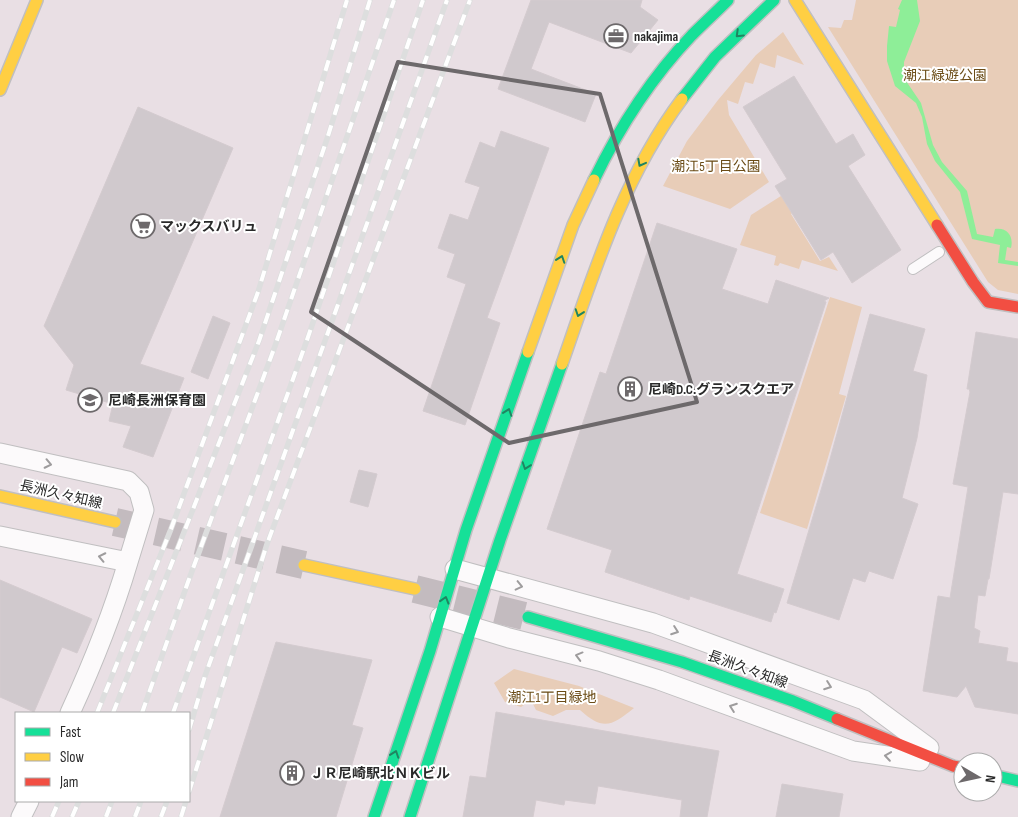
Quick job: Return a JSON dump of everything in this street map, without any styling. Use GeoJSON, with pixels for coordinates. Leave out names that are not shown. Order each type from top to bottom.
{"type":"FeatureCollection","features":[{"type":"Feature","properties":{"kind":"street"},"geometry":{"type":"LineString","coordinates":[[0,90],[38,0]]}},
{"type":"Feature","properties":{"kind":"street"},"geometry":{"type":"LineString","coordinates":[[374,817],[440,617],[466,530],[573,225],[612,145],[654,80],[692,35],[728,0]]}},
{"type":"Feature","properties":{"kind":"street"},"geometry":{"type":"LineString","coordinates":[[410,817],[487,578],[606,237],[641,162],[680,101],[715,57],[774,0]]}},
{"type":"Feature","properties":{"kind":"street"},"geometry":{"type":"LineString","coordinates":[[795,0],[973,282],[988,302],[1018,307]]}},
{"type":"Feature","properties":{"kind":"street"},"geometry":{"type":"LineString","coordinates":[[0,453],[128,481],[139,492],[144,510],[116,604],[95,659],[70,712]]}},
{"type":"Feature","properties":{"kind":"street","name":"長洲久々知線"},"geometry":{"type":"LineString","coordinates":[[0,496],[116,522]]}},
{"type":"Feature","properties":{"kind":"street"},"geometry":{"type":"LineString","coordinates":[[0,536],[128,562]]}},
{"type":"Feature","properties":{"kind":"street"},"geometry":{"type":"LineString","coordinates":[[304,565],[415,589]]}},
{"type":"Feature","properties":{"kind":"street"},"geometry":{"type":"LineString","coordinates":[[455,569],[653,623],[864,700],[953,763]]}},
{"type":"Feature","properties":{"kind":"street"},"geometry":{"type":"LineString","coordinates":[[440,617],[650,677],[853,751],[953,766]]}},
{"type":"Feature","properties":{"kind":"street","name":"長洲久々知線"},"geometry":{"type":"LineString","coordinates":[[528,617],[682,662],[793,701],[953,765]]}},
{"type":"Feature","properties":{"kind":"street"},"geometry":{"type":"LineString","coordinates":[[1003,777],[1018,780]]}},
{"type":"Feature","properties":{"kind":"street"},"geometry":{"type":"LineString","coordinates":[[21,817],[28,802]]}},
{"type":"Feature","properties":{"kind":"lane"},"geometry":{"type":"LineString","coordinates":[[913,269],[939,252]]}},
{"type":"Feature","properties":{"kind":"highlighted area"},"geometry":{"type":"Polygon","coordinates":[[[398,62],[600,94],[697,402],[509,443],[311,312],[398,62]]]}},
{"type":"Feature","properties":{"kind":"green space","name":"潮江緑遊公園"},"geometry":{"type":"Polygon","coordinates":[[[856,0],[1018,0],[1018,294],[998,290],[988,282],[828,27],[841,28],[844,20],[852,20],[856,0]]]}},
{"type":"Feature","properties":{"kind":"green space","name":"潮江5丁目公園"},"geometry":{"type":"Polygon","coordinates":[[[783,32],[804,65],[777,55],[775,68],[760,63],[753,84],[745,82],[738,104],[727,100],[729,115],[769,182],[730,209],[663,186],[687,141],[718,100],[756,55],[783,32]]]}},
{"type":"Feature","properties":{"kind":"green space"},"geometry":{"type":"Polygon","coordinates":[[[792,189],[801,205],[791,214],[820,261],[829,257],[838,271],[802,260],[799,269],[780,263],[778,266],[774,265],[776,256],[740,245],[751,215],[792,189]]]}},
{"type":"Feature","properties":{"kind":"green space"},"geometry":{"type":"Polygon","coordinates":[[[830,297],[862,307],[839,394],[846,396],[807,529],[760,513],[830,297]]]}},
{"type":"Feature","properties":{"kind":"green space","name":"潮江1丁目緑地"},"geometry":{"type":"Polygon","coordinates":[[[514,669],[579,686],[634,708],[620,719],[607,724],[595,721],[580,710],[566,710],[553,716],[536,710],[531,700],[521,707],[505,702],[494,683],[514,669]]]}},
{"type":"Feature","properties":{"kind":"shaded area"},"geometry":{"type":"Polygon","coordinates":[[[902,0],[917,0],[920,21],[904,62],[904,78],[921,103],[933,145],[942,162],[967,191],[977,234],[993,237],[995,229],[1003,229],[1009,233],[1012,244],[1011,248],[1007,247],[1005,260],[1018,262],[1018,266],[998,263],[1000,245],[972,239],[960,192],[935,161],[927,144],[922,117],[916,103],[895,86],[887,61],[887,46],[889,26],[896,27],[900,10],[898,9],[902,0]]]}},
{"type":"Feature","properties":{"kind":"building"},"geometry":{"type":"Polygon","coordinates":[[[531,0],[642,0],[640,7],[658,20],[631,53],[549,22],[531,69],[596,94],[585,122],[498,89],[531,0]]]}},
{"type":"Feature","properties":{"kind":"building"},"geometry":{"type":"Polygon","coordinates":[[[794,76],[836,144],[853,134],[865,155],[848,166],[901,250],[852,283],[833,252],[821,260],[775,186],[787,179],[743,107],[794,76]]]}},
{"type":"Feature","properties":{"kind":"building","name":"マックスバリュ"},"geometry":{"type":"Polygon","coordinates":[[[138,107],[233,148],[140,364],[184,378],[153,457],[123,447],[131,426],[109,421],[113,404],[66,390],[74,365],[44,326],[138,107]]]}},
{"type":"Feature","properties":{"kind":"building"},"geometry":{"type":"Polygon","coordinates":[[[501,131],[549,148],[487,318],[500,323],[465,425],[423,411],[466,284],[447,277],[455,254],[438,248],[450,214],[468,220],[480,187],[465,182],[480,142],[495,148],[501,131]]]}},
{"type":"Feature","properties":{"kind":"building"},"geometry":{"type":"Polygon","coordinates":[[[657,223],[737,249],[722,289],[768,304],[776,280],[829,298],[824,301],[826,302],[737,574],[784,589],[771,622],[690,596],[689,600],[605,572],[612,550],[547,529],[600,372],[606,374],[657,223]]]}},
{"type":"Feature","properties":{"kind":"building"},"geometry":{"type":"Polygon","coordinates":[[[870,314],[925,329],[913,371],[927,375],[917,438],[902,498],[918,504],[893,579],[869,571],[865,582],[853,578],[839,620],[787,603],[827,470],[870,314]]]}},
{"type":"Feature","properties":{"kind":"building"},"geometry":{"type":"Polygon","coordinates":[[[213,316],[230,323],[208,379],[191,372],[213,316]]]}},
{"type":"Feature","properties":{"kind":"building"},"geometry":{"type":"Polygon","coordinates":[[[976,332],[1018,339],[1018,494],[1003,492],[989,579],[985,596],[978,595],[974,628],[980,631],[978,643],[1008,648],[1006,661],[1018,663],[1018,714],[975,707],[966,686],[957,697],[923,691],[938,596],[950,598],[968,487],[953,484],[970,392],[967,389],[976,332]]]}},
{"type":"Feature","properties":{"kind":"building"},"geometry":{"type":"Polygon","coordinates":[[[359,470],[377,474],[368,507],[350,502],[359,470]]]}},
{"type":"Feature","properties":{"kind":"building"},"geometry":{"type":"Polygon","coordinates":[[[0,580],[92,619],[77,653],[62,647],[34,712],[0,697],[0,580]]]}},
{"type":"Feature","properties":{"kind":"building","name":"ＪＲ尼崎駅北ＮＫビル"},"geometry":{"type":"Polygon","coordinates":[[[276,642],[372,660],[352,725],[363,728],[336,817],[220,817],[276,642]]]}},
{"type":"Feature","properties":{"kind":"building"},"geometry":{"type":"Polygon","coordinates":[[[496,712],[719,751],[707,817],[680,817],[682,800],[598,786],[595,804],[565,800],[564,805],[536,800],[533,817],[463,817],[470,776],[486,778],[496,712]]]}},
{"type":"Feature","properties":{"kind":"building"},"geometry":{"type":"Polygon","coordinates":[[[782,784],[843,794],[839,817],[776,817],[782,784]]]}},
{"type":"Feature","properties":{"kind":"tunnel"},"geometry":{"type":"LineString","coordinates":[[115,522],[304,565]]}},
{"type":"Feature","properties":{"kind":"tunnel"},"geometry":{"type":"LineString","coordinates":[[415,589],[528,617]]}},
{"type":"Feature","properties":{"kind":"railway"},"geometry":{"type":"LineString","coordinates":[[97,712],[171,529],[258,292],[347,0]]}},
{"type":"Feature","properties":{"kind":"railway"},"geometry":{"type":"LineString","coordinates":[[113,712],[259,341],[328,136],[370,0]]}},
{"type":"Feature","properties":{"kind":"railway"},"geometry":{"type":"LineString","coordinates":[[142,712],[275,346],[394,0]]}},
{"type":"Feature","properties":{"kind":"railway"},"geometry":{"type":"LineString","coordinates":[[173,712],[307,340],[423,0]]}},
{"type":"Feature","properties":{"kind":"railway"},"geometry":{"type":"LineString","coordinates":[[190,727],[205,676],[447,0]]}},
{"type":"Feature","properties":{"kind":"railway"},"geometry":{"type":"LineString","coordinates":[[190,789],[267,544],[470,0]]}},
{"type":"Feature","properties":{"kind":"railway"},"geometry":{"type":"LineString","coordinates":[[52,817],[59,802]]}},
{"type":"Feature","properties":{"kind":"railway"},"geometry":{"type":"LineString","coordinates":[[72,817],[79,802]]}},
{"type":"Feature","properties":{"kind":"railway"},"geometry":{"type":"LineString","coordinates":[[106,817],[112,802]]}},
{"type":"Feature","properties":{"kind":"railway"},"geometry":{"type":"LineString","coordinates":[[135,817],[141,802]]}},
{"type":"Feature","properties":{"kind":"railway"},"geometry":{"type":"LineString","coordinates":[[161,817],[167,802]]}},
{"type":"Feature","properties":{"kind":"railway"},"geometry":{"type":"LineString","coordinates":[[181,817],[186,802]]}},
{"type":"Feature","properties":{"kind":"traffic: fast"},"geometry":{"type":"LineString","coordinates":[[594,180],[625,122],[663,68],[692,35],[728,0]]}},
{"type":"Feature","properties":{"kind":"traffic: fast"},"geometry":{"type":"LineString","coordinates":[[682,99],[715,57],[774,0]]}},
{"type":"Feature","properties":{"kind":"traffic: fast"},"geometry":{"type":"LineString","coordinates":[[374,817],[430,651],[466,530],[528,352]]}},
{"type":"Feature","properties":{"kind":"traffic: fast"},"geometry":{"type":"LineString","coordinates":[[410,817],[500,540],[562,364]]}},
{"type":"Feature","properties":{"kind":"traffic: fast"},"geometry":{"type":"LineString","coordinates":[[528,617],[682,662],[793,701],[837,719]]}},
{"type":"Feature","properties":{"kind":"traffic: fast"},"geometry":{"type":"LineString","coordinates":[[1003,777],[1018,781]]}},
{"type":"Feature","properties":{"kind":"traffic: slow"},"geometry":{"type":"LineString","coordinates":[[0,90],[37,0]]}},
{"type":"Feature","properties":{"kind":"traffic: slow"},"geometry":{"type":"LineString","coordinates":[[795,0],[937,225]]}},
{"type":"Feature","properties":{"kind":"traffic: slow"},"geometry":{"type":"LineString","coordinates":[[562,364],[598,261],[627,193],[661,129],[682,99]]}},
{"type":"Feature","properties":{"kind":"traffic: slow"},"geometry":{"type":"LineString","coordinates":[[528,352],[573,225],[594,180]]}},
{"type":"Feature","properties":{"kind":"traffic: slow"},"geometry":{"type":"LineString","coordinates":[[0,496],[115,522]]}},
{"type":"Feature","properties":{"kind":"traffic: slow"},"geometry":{"type":"LineString","coordinates":[[304,565],[415,589]]}},
{"type":"Feature","properties":{"kind":"traffic: jam"},"geometry":{"type":"LineString","coordinates":[[937,225],[988,302],[1018,307]]}},
{"type":"Feature","properties":{"kind":"traffic: jam"},"geometry":{"type":"LineString","coordinates":[[837,719],[953,766]]}},
{"type":"Feature","properties":{"kind":"place","name":"nakajima"},"geometry":{"type":"Point","coordinates":[616,36]}},
{"type":"Feature","properties":{"kind":"place","name":"マックスバリュ"},"geometry":{"type":"Point","coordinates":[143,226]}},
{"type":"Feature","properties":{"kind":"place","name":"尼崎D.C.グランスクエア"},"geometry":{"type":"Point","coordinates":[630,389]}},
{"type":"Feature","properties":{"kind":"place","name":"尼崎長洲保育園"},"geometry":{"type":"Point","coordinates":[90,400]}},
{"type":"Feature","properties":{"kind":"place","name":"ＪＲ尼崎駅北ＮＫビル"},"geometry":{"type":"Point","coordinates":[292,773]}}]}
